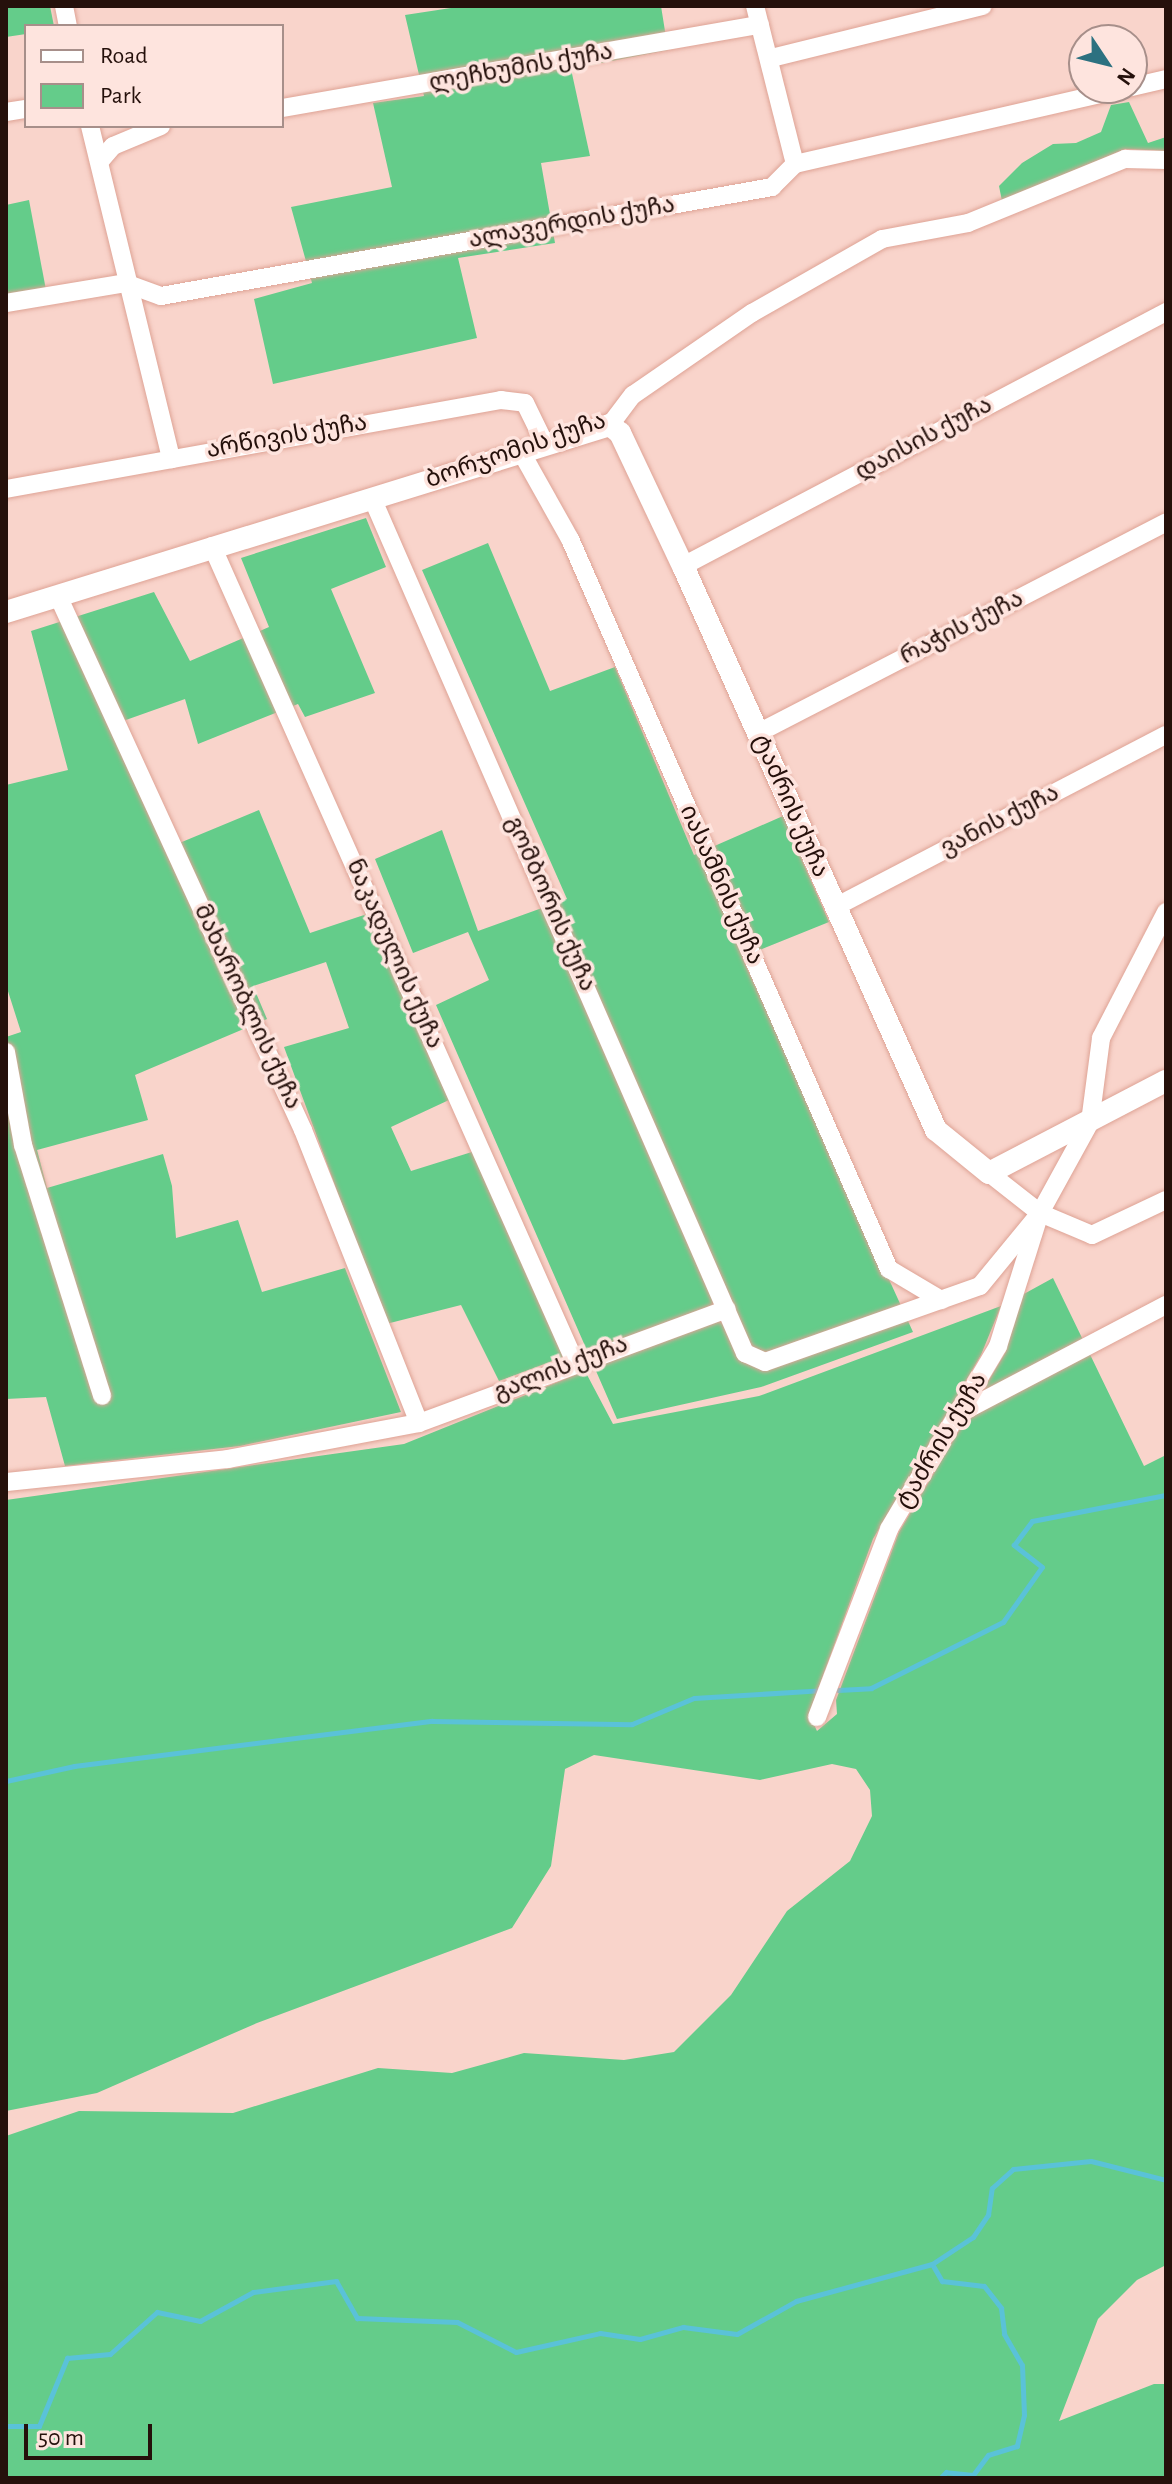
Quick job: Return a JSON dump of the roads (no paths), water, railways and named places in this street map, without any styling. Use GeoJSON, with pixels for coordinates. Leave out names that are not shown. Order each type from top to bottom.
{"type":"FeatureCollection","features":[{"type":"Feature","properties":{"kind":"street"},"geometry":{"type":"LineString","coordinates":[[755,6],[771,58],[795,164]]}},
{"type":"Feature","properties":{"kind":"street"},"geometry":{"type":"LineString","coordinates":[[771,58],[983,6]]}},
{"type":"Feature","properties":{"kind":"street","name":"ლეჩხუმის ქუჩა"},"geometry":{"type":"LineString","coordinates":[[284,108],[760,25]]}},
{"type":"Feature","properties":{"kind":"street","name":"ალავერდის ქუჩა"},"geometry":{"type":"LineString","coordinates":[[6,303],[125,283],[161,296],[772,187],[795,164],[1068,101]]}},
{"type":"Feature","properties":{"kind":"street"},"geometry":{"type":"LineString","coordinates":[[91,128],[125,283],[171,459]]}},
{"type":"Feature","properties":{"kind":"street"},"geometry":{"type":"LineString","coordinates":[[100,161],[113,146],[156,128]]}},
{"type":"Feature","properties":{"kind":"street","name":"ბორჯომის ქუჩა"},"geometry":{"type":"LineString","coordinates":[[6,612],[59,598],[212,546],[373,500],[544,442],[610,425],[633,395],[752,313],[882,239],[968,223],[1125,159],[1166,160]]}},
{"type":"Feature","properties":{"kind":"street","name":"დაისის ქუჩა"},"geometry":{"type":"LineString","coordinates":[[683,566],[1166,312]]}},
{"type":"Feature","properties":{"kind":"street","name":"არწივის ქუჩა"},"geometry":{"type":"LineString","coordinates":[[6,489],[501,400],[525,403],[544,442]]}},
{"type":"Feature","properties":{"kind":"street","name":"ტაძრის ქუჩა"},"geometry":{"type":"LineString","coordinates":[[610,425],[620,433],[683,566],[936,1130],[989,1173]]}},
{"type":"Feature","properties":{"kind":"street","name":"იასამნის ქუჩა"},"geometry":{"type":"LineString","coordinates":[[520,450],[570,539],[889,1269],[941,1300]]}},
{"type":"Feature","properties":{"kind":"street","name":"გომბორის ქუჩა"},"geometry":{"type":"LineString","coordinates":[[373,500],[727,1309]]}},
{"type":"Feature","properties":{"kind":"street","name":"რაჭის ქუჩა"},"geometry":{"type":"LineString","coordinates":[[758,733],[1166,522]]}},
{"type":"Feature","properties":{"kind":"street","name":"ნაკადულის ქუჩა"},"geometry":{"type":"LineString","coordinates":[[212,546],[575,1362]]}},
{"type":"Feature","properties":{"kind":"street","name":"მახარობლის ქუჩა"},"geometry":{"type":"LineString","coordinates":[[59,598],[303,1130],[419,1423]]}},
{"type":"Feature","properties":{"kind":"street","name":"ვანის ქუჩა"},"geometry":{"type":"LineString","coordinates":[[835,907],[1166,735]]}},
{"type":"Feature","properties":{"kind":"street"},"geometry":{"type":"LineString","coordinates":[[1090,1122],[1101,1038],[1166,912]]}},
{"type":"Feature","properties":{"kind":"street"},"geometry":{"type":"LineString","coordinates":[[6,1052],[23,1145],[102,1396]]}},
{"type":"Feature","properties":{"kind":"street"},"geometry":{"type":"LineString","coordinates":[[1166,1081],[989,1173],[1040,1213],[1092,1235],[1166,1200]]}},
{"type":"Feature","properties":{"kind":"street","name":"ტაძრის ქუჩა"},"geometry":{"type":"LineString","coordinates":[[817,1717],[889,1529],[998,1346],[1040,1213],[1090,1122]]}},
{"type":"Feature","properties":{"kind":"street"},"geometry":{"type":"LineString","coordinates":[[727,1309],[745,1353],[765,1362],[980,1286],[1040,1213]]}},
{"type":"Feature","properties":{"kind":"street"},"geometry":{"type":"LineString","coordinates":[[960,1413],[1166,1305]]}},
{"type":"Feature","properties":{"kind":"street","name":"გალის ქუჩა"},"geometry":{"type":"LineString","coordinates":[[6,1482],[228,1459],[419,1423],[575,1362],[727,1309]]}},
{"type":"Feature","properties":{"kind":"waterway"},"geometry":{"type":"LineString","coordinates":[[838,1690],[871,1688],[1003,1622],[1042,1567],[1014,1545],[1032,1521],[1166,1495]]}},
{"type":"Feature","properties":{"kind":"waterway"},"geometry":{"type":"LineString","coordinates":[[6,1781],[74,1766],[432,1721],[632,1724],[694,1698],[823,1690]]}},
{"type":"Feature","properties":{"kind":"waterway"},"geometry":{"type":"LineString","coordinates":[[6,2426],[39,2426],[67,2358],[110,2354],[157,2312],[200,2321],[253,2292],[336,2281],[357,2318],[457,2322],[516,2352],[600,2333],[640,2339],[683,2327],[737,2334],[796,2301],[932,2264],[973,2237],[988,2215],[992,2188],[1013,2169],[1091,2161],[1166,2180]]}},
{"type":"Feature","properties":{"kind":"waterway"},"geometry":{"type":"LineString","coordinates":[[932,2264],[942,2281],[984,2286],[1001,2308],[1004,2334],[1022,2365],[1024,2415],[1017,2446],[988,2455],[973,2475],[946,2472],[940,2478]]}}]}
